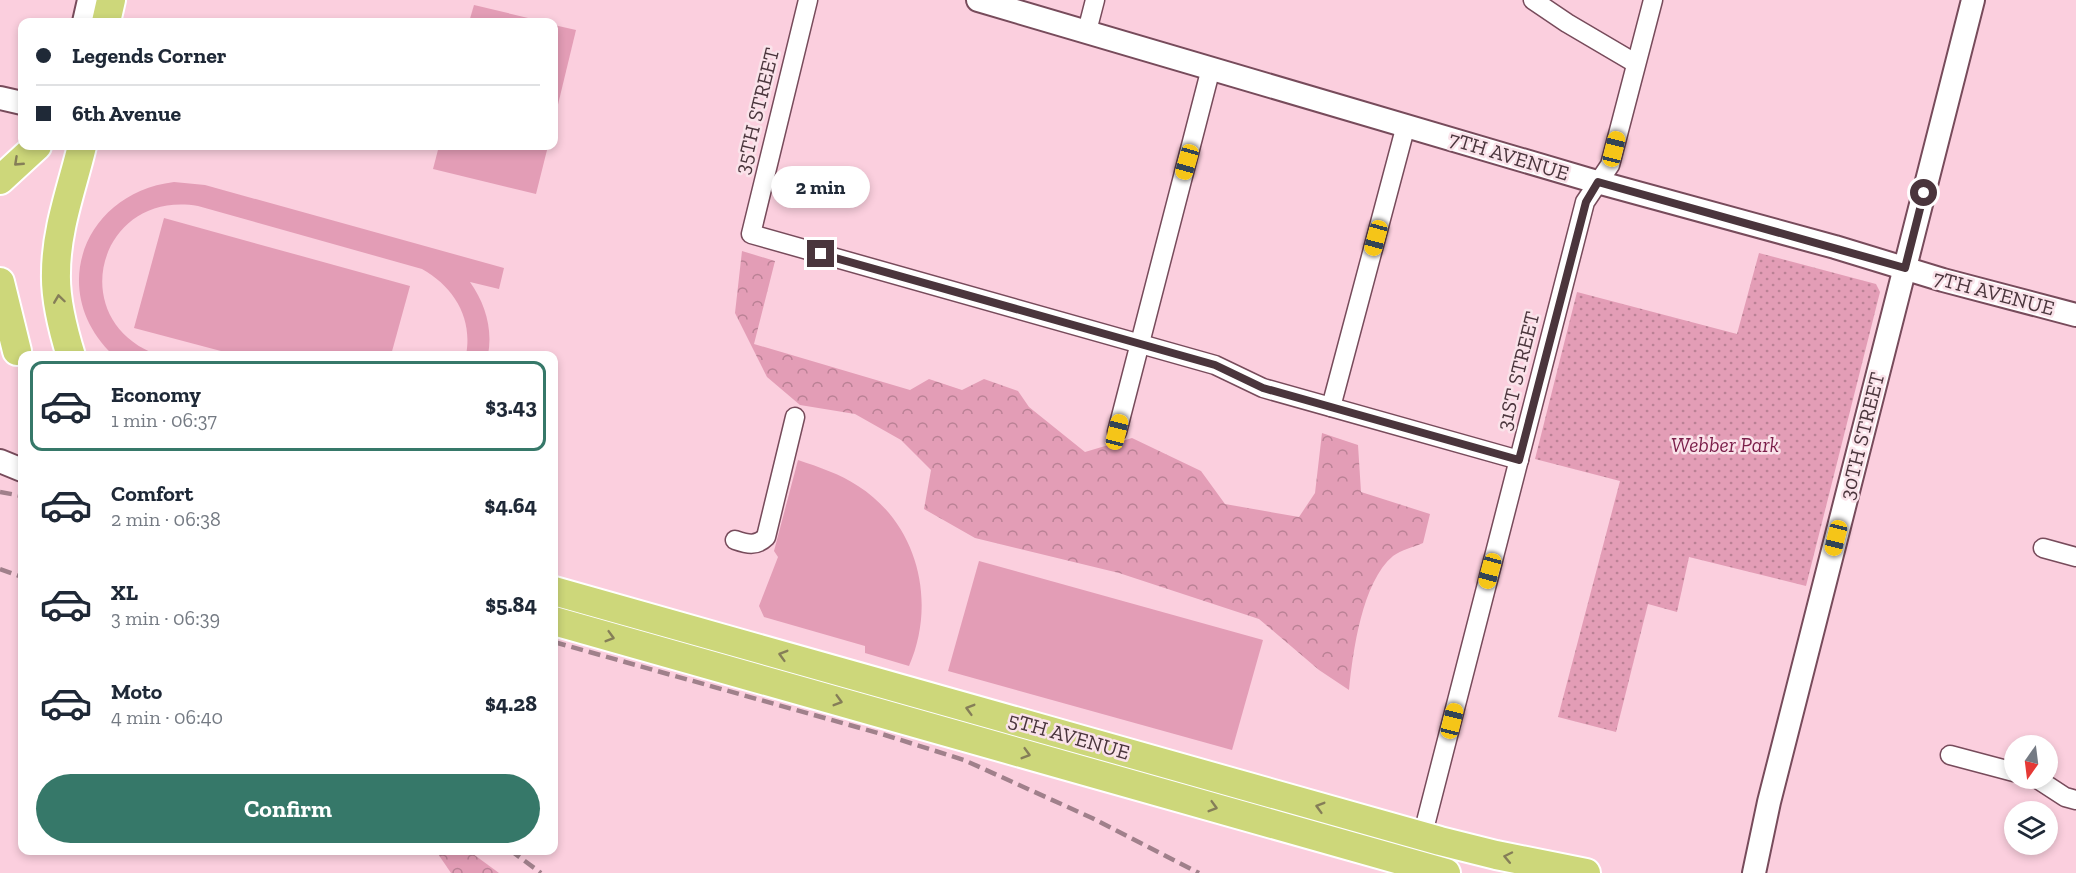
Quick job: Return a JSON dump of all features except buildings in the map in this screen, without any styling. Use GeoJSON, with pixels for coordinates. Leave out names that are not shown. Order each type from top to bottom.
{"type":"FeatureCollection","features":[{"type":"Feature","properties":{"kind":"main road"},"geometry":{"type":"LineString","coordinates":[[106,18],[111,0]]}},
{"type":"Feature","properties":{"kind":"main road"},"geometry":{"type":"LineString","coordinates":[[0,180],[33,150]]}},
{"type":"Feature","properties":{"kind":"main road"},"geometry":{"type":"LineString","coordinates":[[69,351],[63,331],[55,275],[62,219],[81,150]]}},
{"type":"Feature","properties":{"kind":"main road"},"geometry":{"type":"LineString","coordinates":[[0,282],[18,351]]}},
{"type":"Feature","properties":{"kind":"main road"},"geometry":{"type":"LineString","coordinates":[[0,313],[18,353]]}},
{"type":"Feature","properties":{"kind":"main road","name":"5TH AVENUE"},"geometry":{"type":"LineString","coordinates":[[558,592],[1422,836],[1496,855],[1586,873]]}},
{"type":"Feature","properties":{"kind":"main road","name":"5TH AVENUE"},"geometry":{"type":"LineString","coordinates":[[558,622],[1446,873]]}},
{"type":"Feature","properties":{"kind":"street"},"geometry":{"type":"LineString","coordinates":[[85,18],[89,0]]}},
{"type":"Feature","properties":{"kind":"street","name":"35TH STREET"},"geometry":{"type":"LineString","coordinates":[[808,0],[751,234],[1139,343]]}},
{"type":"Feature","properties":{"kind":"street","name":"7TH AVENUE"},"geometry":{"type":"LineString","coordinates":[[978,0],[1598,182],[1943,280],[2076,315]]}},
{"type":"Feature","properties":{"kind":"street"},"geometry":{"type":"LineString","coordinates":[[1087,31],[1095,0]]}},
{"type":"Feature","properties":{"kind":"street"},"geometry":{"type":"LineString","coordinates":[[1533,0],[1635,63]]}},
{"type":"Feature","properties":{"kind":"street","name":"31ST STREET"},"geometry":{"type":"LineString","coordinates":[[1414,864],[1586,202],[1610,165],[1653,0]]}},
{"type":"Feature","properties":{"kind":"street","name":"30TH STREET"},"geometry":{"type":"LineString","coordinates":[[1754,873],[1769,802],[1973,0]]}},
{"type":"Feature","properties":{"kind":"street"},"geometry":{"type":"LineString","coordinates":[[1117,432],[1211,68]]}},
{"type":"Feature","properties":{"kind":"street"},"geometry":{"type":"LineString","coordinates":[[0,98],[18,102]]}},
{"type":"Feature","properties":{"kind":"street"},"geometry":{"type":"LineString","coordinates":[[1331,407],[1406,125]]}},
{"type":"Feature","properties":{"kind":"street"},"geometry":{"type":"LineString","coordinates":[[1139,343],[1215,365],[1263,388],[1519,460]]}},
{"type":"Feature","properties":{"kind":"street"},"geometry":{"type":"LineString","coordinates":[[735,540],[753,544],[760,543],[766,537],[795,417]]}},
{"type":"Feature","properties":{"kind":"street"},"geometry":{"type":"LineString","coordinates":[[0,461],[18,468]]}},
{"type":"Feature","properties":{"kind":"street"},"geometry":{"type":"LineString","coordinates":[[2043,548],[2076,557]]}},
{"type":"Feature","properties":{"kind":"street"},"geometry":{"type":"LineString","coordinates":[[1950,754],[2004,769]]}},
{"type":"Feature","properties":{"kind":"street"},"geometry":{"type":"LineString","coordinates":[[2053,789],[2065,797],[2076,800]]}},
{"type":"Feature","properties":{"kind":"green space"},"geometry":{"type":"Polygon","coordinates":[[[474,5],[528,18],[470,18],[474,5]]]}},
{"type":"Feature","properties":{"kind":"green space"},"geometry":{"type":"Polygon","coordinates":[[[558,26],[576,30],[558,104],[558,26]]]}},
{"type":"Feature","properties":{"kind":"green space"},"geometry":{"type":"Polygon","coordinates":[[[438,150],[547,150],[536,194],[433,169],[438,150]]]}},
{"type":"Feature","properties":{"kind":"green space"},"geometry":{"type":"Polygon","coordinates":[[[174,182],[205,185],[504,268],[499,289],[470,282],[484,307],[489,336],[488,351],[466,351],[467,328],[459,305],[443,285],[422,269],[198,206],[164,206],[136,217],[116,237],[105,261],[103,288],[110,315],[128,338],[151,351],[110,351],[93,330],[82,303],[79,275],[85,249],[97,225],[117,205],[143,190],[174,182]]]}},
{"type":"Feature","properties":{"kind":"green space"},"geometry":{"type":"Polygon","coordinates":[[[164,218],[410,286],[392,351],[221,351],[134,328],[164,218]]]}},
{"type":"Feature","properties":{"kind":"green space"},"geometry":{"type":"Polygon","coordinates":[[[742,251],[775,261],[754,344],[910,390],[929,379],[962,390],[984,379],[1018,391],[1029,407],[1085,452],[1132,438],[1201,471],[1225,504],[1299,517],[1315,493],[1322,433],[1358,445],[1361,492],[1430,514],[1423,543],[1393,556],[1382,568],[1374,582],[1361,618],[1349,690],[1319,670],[1259,619],[1119,573],[975,538],[924,509],[931,470],[901,440],[855,414],[800,405],[767,377],[735,313],[742,251]]]}},
{"type":"Feature","properties":{"kind":"green space","name":"Webber Park"},"geometry":{"type":"Polygon","coordinates":[[[1759,253],[1876,284],[1880,292],[1806,586],[1689,557],[1677,612],[1648,604],[1616,732],[1558,717],[1620,481],[1535,459],[1577,292],[1737,334],[1759,253]]]}},
{"type":"Feature","properties":{"kind":"green space"},"geometry":{"type":"Polygon","coordinates":[[[798,460],[837,474],[858,486],[879,502],[895,521],[908,543],[921,591],[921,616],[917,641],[909,666],[865,653],[865,646],[764,617],[759,606],[778,557],[774,551],[798,460]]]}},
{"type":"Feature","properties":{"kind":"green space"},"geometry":{"type":"Polygon","coordinates":[[[979,561],[1263,640],[1232,750],[948,671],[979,561]]]}},
{"type":"Feature","properties":{"kind":"green space"},"geometry":{"type":"Polygon","coordinates":[[[439,855],[474,855],[499,873],[451,873],[439,855]]]}},
{"type":"Feature","properties":{"kind":"railway"},"geometry":{"type":"LineString","coordinates":[[0,492],[18,495]]}},
{"type":"Feature","properties":{"kind":"railway"},"geometry":{"type":"LineString","coordinates":[[0,569],[18,576]]}},
{"type":"Feature","properties":{"kind":"railway"},"geometry":{"type":"LineString","coordinates":[[558,643],[885,735],[964,760],[1092,818],[1199,873]]}},
{"type":"Feature","properties":{"kind":"railway"},"geometry":{"type":"LineString","coordinates":[[517,855],[541,873]]}},
{"type":"Feature","properties":{"kind":"route"},"geometry":{"type":"LineString","coordinates":[[821,254],[1215,365],[1263,388],[1519,460],[1586,202],[1598,182],[1905,268],[1924,193]]}}]}
